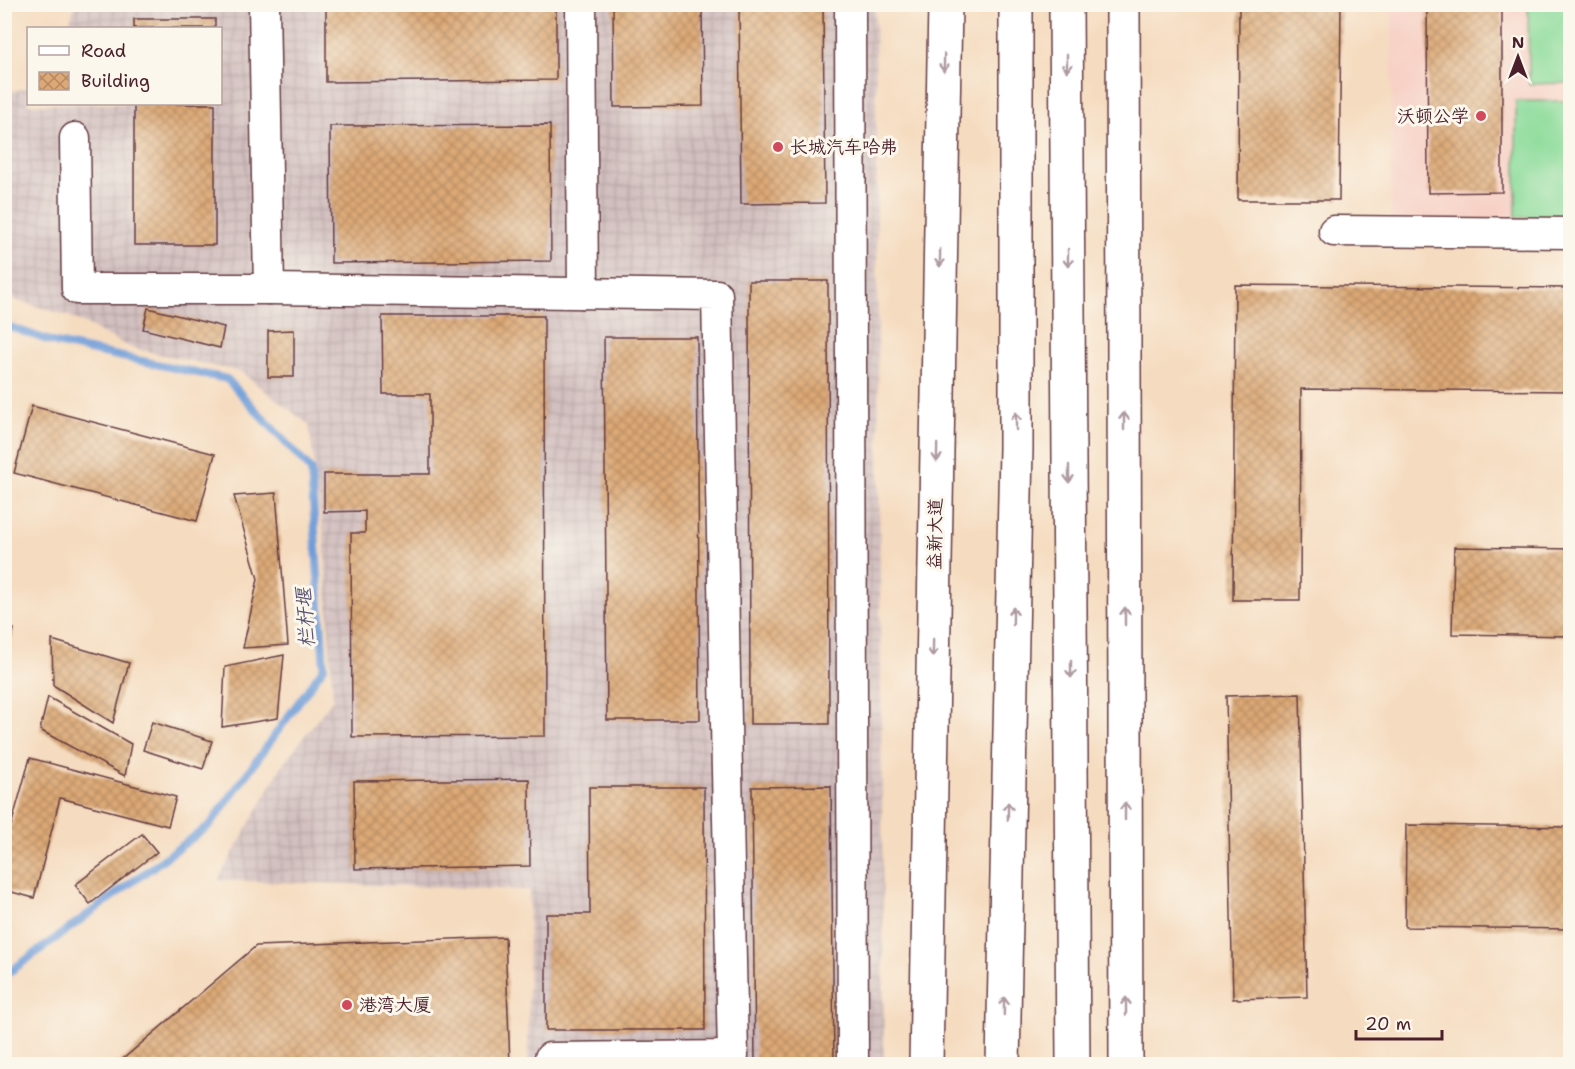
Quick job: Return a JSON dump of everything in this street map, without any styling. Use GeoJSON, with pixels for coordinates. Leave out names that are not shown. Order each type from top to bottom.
{"type":"FeatureCollection","features":[{"type":"Feature","properties":{"kind":"main road","name":"益新大道"},"geometry":{"type":"LineString","coordinates":[[926,1065],[945,4]]}},
{"type":"Feature","properties":{"kind":"main road"},"geometry":{"type":"LineString","coordinates":[[1003,1065],[1016,448],[1016,4]]}},
{"type":"Feature","properties":{"kind":"main road"},"geometry":{"type":"LineString","coordinates":[[1066,4],[1073,1065]]}},
{"type":"Feature","properties":{"kind":"main road"},"geometry":{"type":"LineString","coordinates":[[1123,4],[1126,1065]]}},
{"type":"Feature","properties":{"kind":"street"},"geometry":{"type":"LineString","coordinates":[[264,4],[269,289]]}},
{"type":"Feature","properties":{"kind":"street"},"geometry":{"type":"LineString","coordinates":[[581,4],[583,293]]}},
{"type":"Feature","properties":{"kind":"street"},"geometry":{"type":"LineString","coordinates":[[850,4],[853,1065]]}},
{"type":"Feature","properties":{"kind":"street"},"geometry":{"type":"LineString","coordinates":[[75,138],[77,289],[717,295],[733,1056],[550,1058],[550,1065]]}},
{"type":"Feature","properties":{"kind":"street"},"geometry":{"type":"LineString","coordinates":[[1334,231],[1570,233]]}},
{"type":"Feature","properties":{"kind":"shaded area"},"geometry":{"type":"Polygon","coordinates":[[[75,5],[875,5],[884,1064],[528,1064],[529,890],[218,880],[283,764],[333,699],[324,537],[309,425],[241,372],[132,348],[69,316],[5,297],[4,93],[27,88],[27,105],[222,105],[222,27],[68,27],[75,5]]]}},
{"type":"Feature","properties":{"kind":"shaded area","name":"沃顿公学"},"geometry":{"type":"Polygon","coordinates":[[[1392,5],[1570,5],[1570,228],[1391,228],[1392,5]]]}},
{"type":"Feature","properties":{"kind":"green space"},"geometry":{"type":"Polygon","coordinates":[[[1528,5],[1570,5],[1570,83],[1529,84],[1528,5]]]}},
{"type":"Feature","properties":{"kind":"green space"},"geometry":{"type":"Polygon","coordinates":[[[1516,101],[1570,101],[1570,217],[1516,217],[1516,101]]]}},
{"type":"Feature","properties":{"kind":"building"},"geometry":{"type":"Polygon","coordinates":[[[326,4],[556,4],[556,80],[326,82],[326,4]]]}},
{"type":"Feature","properties":{"kind":"building"},"geometry":{"type":"Polygon","coordinates":[[[613,4],[702,4],[703,106],[614,107],[613,4]]]}},
{"type":"Feature","properties":{"kind":"building"},"geometry":{"type":"Polygon","coordinates":[[[739,4],[823,4],[825,203],[741,204],[739,4]]]}},
{"type":"Feature","properties":{"kind":"building"},"geometry":{"type":"Polygon","coordinates":[[[1239,4],[1341,4],[1339,200],[1238,200],[1239,4]]]}},
{"type":"Feature","properties":{"kind":"building"},"geometry":{"type":"Polygon","coordinates":[[[1427,4],[1502,4],[1502,192],[1428,193],[1427,4]]]}},
{"type":"Feature","properties":{"kind":"building"},"geometry":{"type":"Polygon","coordinates":[[[134,19],[215,19],[215,27],[134,27],[134,19]]]}},
{"type":"Feature","properties":{"kind":"building"},"geometry":{"type":"Polygon","coordinates":[[[134,105],[215,105],[215,245],[134,245],[134,105]]]}},
{"type":"Feature","properties":{"kind":"building"},"geometry":{"type":"Polygon","coordinates":[[[550,125],[551,261],[331,263],[330,126],[550,125]]]}},
{"type":"Feature","properties":{"kind":"building"},"geometry":{"type":"Polygon","coordinates":[[[749,281],[828,281],[829,724],[750,724],[749,281]]]}},
{"type":"Feature","properties":{"kind":"building"},"geometry":{"type":"Polygon","coordinates":[[[1235,285],[1570,288],[1570,391],[1301,389],[1300,600],[1233,600],[1235,285]]]}},
{"type":"Feature","properties":{"kind":"building"},"geometry":{"type":"Polygon","coordinates":[[[148,308],[224,327],[220,348],[143,329],[148,308]]]}},
{"type":"Feature","properties":{"kind":"building"},"geometry":{"type":"Polygon","coordinates":[[[382,316],[544,316],[545,736],[352,737],[351,533],[365,533],[365,511],[324,512],[324,474],[430,474],[430,394],[383,394],[382,316]]]}},
{"type":"Feature","properties":{"kind":"building"},"geometry":{"type":"Polygon","coordinates":[[[294,330],[294,377],[268,377],[268,331],[294,330]]]}},
{"type":"Feature","properties":{"kind":"building"},"geometry":{"type":"Polygon","coordinates":[[[604,337],[697,337],[700,720],[607,720],[604,337]]]}},
{"type":"Feature","properties":{"kind":"building"},"geometry":{"type":"Polygon","coordinates":[[[32,406],[215,454],[197,521],[14,473],[32,406]]]}},
{"type":"Feature","properties":{"kind":"building"},"geometry":{"type":"Polygon","coordinates":[[[276,493],[288,645],[243,648],[258,579],[234,496],[276,493]]]}},
{"type":"Feature","properties":{"kind":"building"},"geometry":{"type":"Polygon","coordinates":[[[1454,547],[1570,549],[1570,636],[1452,634],[1454,547]]]}},
{"type":"Feature","properties":{"kind":"building"},"geometry":{"type":"Polygon","coordinates":[[[4,626],[14,629],[5,661],[4,661],[4,626]]]}},
{"type":"Feature","properties":{"kind":"building"},"geometry":{"type":"Polygon","coordinates":[[[52,640],[129,663],[113,723],[53,685],[52,640]]]}},
{"type":"Feature","properties":{"kind":"building"},"geometry":{"type":"Polygon","coordinates":[[[284,655],[278,718],[222,727],[225,667],[284,655]]]}},
{"type":"Feature","properties":{"kind":"building"},"geometry":{"type":"Polygon","coordinates":[[[1300,694],[1307,997],[1233,999],[1226,696],[1300,694]]]}},
{"type":"Feature","properties":{"kind":"building"},"geometry":{"type":"Polygon","coordinates":[[[48,697],[131,744],[125,776],[40,730],[48,697]]]}},
{"type":"Feature","properties":{"kind":"building"},"geometry":{"type":"Polygon","coordinates":[[[152,722],[212,741],[203,769],[143,750],[152,722]]]}},
{"type":"Feature","properties":{"kind":"building"},"geometry":{"type":"Polygon","coordinates":[[[30,758],[176,797],[168,826],[60,798],[34,898],[4,890],[4,851],[30,758]]]}},
{"type":"Feature","properties":{"kind":"building"},"geometry":{"type":"Polygon","coordinates":[[[529,779],[530,866],[355,869],[354,781],[529,779]]]}},
{"type":"Feature","properties":{"kind":"building"},"geometry":{"type":"Polygon","coordinates":[[[831,786],[834,1064],[755,1064],[752,787],[831,786]]]}},
{"type":"Feature","properties":{"kind":"building"},"geometry":{"type":"Polygon","coordinates":[[[589,787],[704,787],[705,1030],[546,1030],[546,914],[590,914],[589,787]]]}},
{"type":"Feature","properties":{"kind":"building"},"geometry":{"type":"Polygon","coordinates":[[[1406,825],[1570,827],[1570,929],[1405,927],[1406,825]]]}},
{"type":"Feature","properties":{"kind":"building"},"geometry":{"type":"Polygon","coordinates":[[[142,834],[157,852],[90,904],[75,885],[142,834]]]}},
{"type":"Feature","properties":{"kind":"building","name":"港湾大厦"},"geometry":{"type":"Polygon","coordinates":[[[505,937],[510,1064],[117,1064],[256,946],[505,937]]]}},
{"type":"Feature","properties":{"kind":"waterway","name":"栏杆堰"},"geometry":{"type":"LineString","coordinates":[[4,325],[56,343],[227,379],[311,470],[324,667],[210,825],[4,976]]}},
{"type":"Feature","properties":{"kind":"place","name":"沃顿公学"},"geometry":{"type":"Point","coordinates":[1481,116]}},
{"type":"Feature","properties":{"kind":"place","name":"长城汽车哈弗"},"geometry":{"type":"Point","coordinates":[778,147]}},
{"type":"Feature","properties":{"kind":"place","name":"港湾大厦"},"geometry":{"type":"Point","coordinates":[347,1005]}}]}
